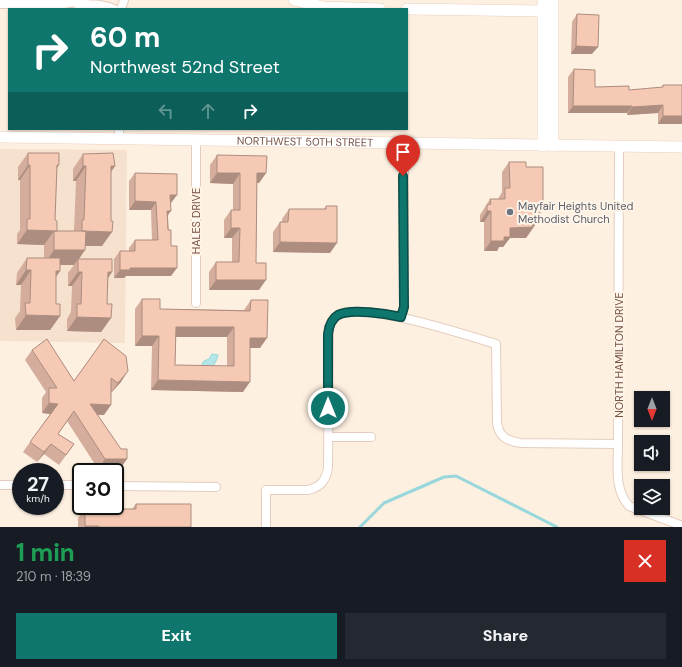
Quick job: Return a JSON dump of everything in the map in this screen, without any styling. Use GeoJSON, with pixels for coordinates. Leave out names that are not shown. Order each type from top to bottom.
{"type":"FeatureCollection","features":[{"type":"Feature","properties":{"kind":"main road"},"geometry":{"type":"LineString","coordinates":[[294,0],[322,7],[351,8]]}},
{"type":"Feature","properties":{"kind":"main road"},"geometry":{"type":"LineString","coordinates":[[548,146],[553,0]]}},
{"type":"Feature","properties":{"kind":"main road"},"geometry":{"type":"LineString","coordinates":[[408,9],[543,6],[548,146]]}},
{"type":"Feature","properties":{"kind":"main road","name":"NORTHWEST 50TH STREET"},"geometry":{"type":"LineString","coordinates":[[0,137],[119,134],[196,140],[682,147]]}},
{"type":"Feature","properties":{"kind":"street"},"geometry":{"type":"LineString","coordinates":[[64,4],[84,0]]}},
{"type":"Feature","properties":{"kind":"street"},"geometry":{"type":"LineString","coordinates":[[0,4],[102,5],[112,8]]}},
{"type":"Feature","properties":{"kind":"street","name":"HALES DRIVE"},"geometry":{"type":"LineString","coordinates":[[196,140],[196,303]]}},
{"type":"Feature","properties":{"kind":"street"},"geometry":{"type":"LineString","coordinates":[[401,317],[404,307],[404,143]]}},
{"type":"Feature","properties":{"kind":"street","name":"NORTH HAMILTON DRIVE"},"geometry":{"type":"LineString","coordinates":[[619,147],[618,478],[623,499],[630,506],[680,525]]}},
{"type":"Feature","properties":{"kind":"street"},"geometry":{"type":"LineString","coordinates":[[266,527],[266,490],[315,489],[325,480],[328,468],[328,334],[329,327],[333,320],[339,315],[346,313],[372,313],[401,317],[496,344],[496,423],[501,435],[506,439],[521,443],[618,444]]}},
{"type":"Feature","properties":{"kind":"street"},"geometry":{"type":"LineString","coordinates":[[328,437],[371,437]]}},
{"type":"Feature","properties":{"kind":"street"},"geometry":{"type":"LineString","coordinates":[[0,484],[12,485]]}},
{"type":"Feature","properties":{"kind":"street"},"geometry":{"type":"LineString","coordinates":[[124,486],[216,487]]}},
{"type":"Feature","properties":{"kind":"shaded area"},"geometry":{"type":"Polygon","coordinates":[[[0,149],[127,150],[125,343],[0,341],[0,149]]]}},
{"type":"Feature","properties":{"kind":"water"},"geometry":{"type":"Polygon","coordinates":[[[212,354],[218,355],[214,365],[211,368],[202,367],[204,361],[209,359],[212,354]]]}},
{"type":"Feature","properties":{"kind":"building"},"geometry":{"type":"Polygon","coordinates":[[[577,14],[599,15],[598,47],[576,46],[577,14]]]}},
{"type":"Feature","properties":{"kind":"building"},"geometry":{"type":"Polygon","coordinates":[[[574,69],[595,70],[595,87],[629,86],[629,90],[663,87],[663,85],[682,85],[682,116],[663,116],[663,105],[632,107],[573,106],[574,69]]]}},
{"type":"Feature","properties":{"kind":"building"},"geometry":{"type":"Polygon","coordinates":[[[28,153],[59,153],[59,165],[57,165],[55,220],[57,221],[57,231],[27,230],[27,219],[30,219],[30,165],[28,165],[28,153]]]}},
{"type":"Feature","properties":{"kind":"building"},"geometry":{"type":"Polygon","coordinates":[[[113,153],[115,166],[111,166],[112,232],[82,231],[82,220],[84,220],[86,166],[83,166],[83,154],[113,153]]]}},
{"type":"Feature","properties":{"kind":"building"},"geometry":{"type":"Polygon","coordinates":[[[217,155],[267,156],[266,173],[257,173],[256,263],[266,263],[266,280],[216,280],[216,262],[239,262],[240,228],[231,228],[231,210],[240,210],[240,173],[217,173],[217,155]]]}},
{"type":"Feature","properties":{"kind":"building","name":"Mayfair Heights United Methodist Church"},"geometry":{"type":"Polygon","coordinates":[[[509,162],[526,162],[526,167],[543,167],[543,207],[540,207],[540,218],[532,218],[533,227],[510,228],[510,237],[504,237],[504,241],[491,241],[491,211],[487,211],[487,205],[491,204],[490,199],[505,199],[505,188],[510,188],[509,162]]]}},
{"type":"Feature","properties":{"kind":"building"},"geometry":{"type":"Polygon","coordinates":[[[135,173],[177,174],[177,195],[170,195],[171,211],[167,211],[168,230],[171,230],[171,246],[177,246],[177,268],[130,268],[130,270],[120,270],[120,251],[135,251],[135,240],[158,240],[156,202],[135,201],[135,173]]]}},
{"type":"Feature","properties":{"kind":"building"},"geometry":{"type":"Polygon","coordinates":[[[326,206],[337,206],[337,243],[280,242],[280,222],[288,222],[289,209],[326,209],[326,206]]]}},
{"type":"Feature","properties":{"kind":"building"},"geometry":{"type":"Polygon","coordinates":[[[54,231],[86,231],[85,250],[54,250],[54,231]]]}},
{"type":"Feature","properties":{"kind":"building"},"geometry":{"type":"Polygon","coordinates":[[[27,258],[60,258],[60,271],[56,271],[56,304],[60,304],[60,316],[26,315],[25,303],[30,303],[31,270],[26,270],[27,258]]]}},
{"type":"Feature","properties":{"kind":"building"},"geometry":{"type":"Polygon","coordinates":[[[78,259],[112,259],[112,272],[108,272],[107,304],[112,304],[111,318],[77,317],[77,304],[81,304],[82,272],[78,272],[78,259]]]}},
{"type":"Feature","properties":{"kind":"building"},"geometry":{"type":"Polygon","coordinates":[[[142,299],[160,299],[160,309],[250,311],[251,300],[268,300],[267,338],[250,338],[250,382],[158,380],[159,336],[142,336],[142,299]],[[176,327],[175,365],[234,366],[234,327],[176,327]]]}},
{"type":"Feature","properties":{"kind":"building"},"geometry":{"type":"Polygon","coordinates":[[[47,339],[74,381],[104,339],[126,356],[128,371],[118,383],[111,378],[111,405],[90,404],[121,449],[127,449],[127,459],[105,459],[74,411],[58,434],[74,444],[66,455],[51,444],[44,452],[30,442],[58,404],[49,403],[49,388],[57,388],[32,350],[47,339]]]}},
{"type":"Feature","properties":{"kind":"building"},"geometry":{"type":"Polygon","coordinates":[[[136,504],[191,504],[191,527],[85,526],[85,515],[124,515],[124,509],[136,509],[136,504]]]}},
{"type":"Feature","properties":{"kind":"waterway"},"geometry":{"type":"LineString","coordinates":[[360,527],[384,503],[444,477],[456,476],[557,527]]}},
{"type":"Feature","properties":{"kind":"place","name":"Mayfair Heights United Methodist Church"},"geometry":{"type":"Point","coordinates":[510,212]}},
{"type":"Feature","properties":{"kind":"route"},"geometry":{"type":"LineString","coordinates":[[328,408],[328,334],[329,327],[333,320],[339,315],[346,313],[388,314],[401,317],[404,307],[403,176]]}}]}
